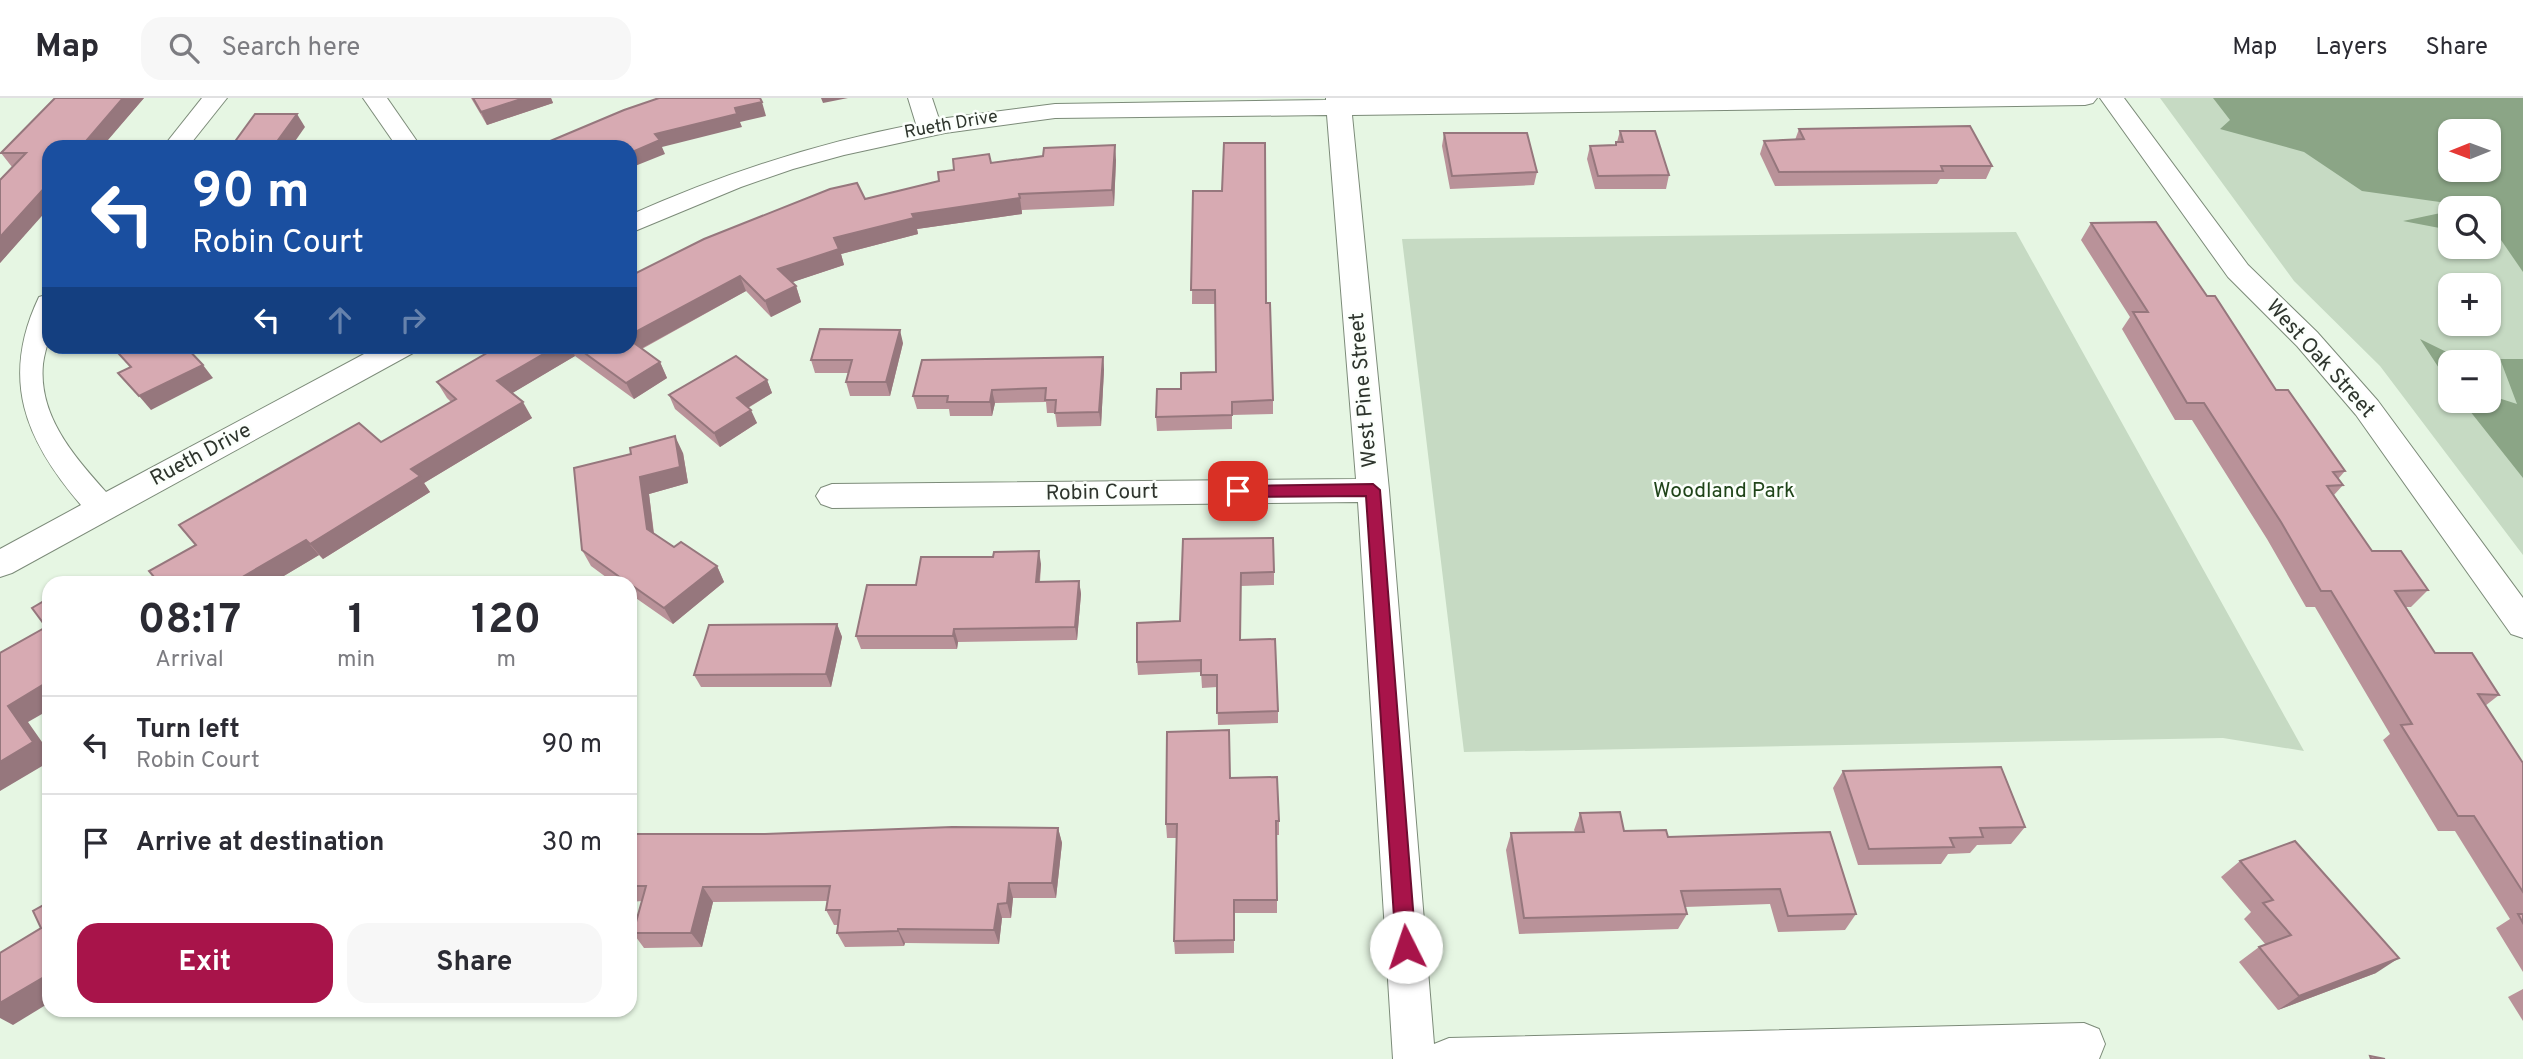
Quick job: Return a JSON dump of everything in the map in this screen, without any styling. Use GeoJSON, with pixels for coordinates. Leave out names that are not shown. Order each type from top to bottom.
{"type":"FeatureCollection","features":[{"type":"Feature","properties":{"kind":"street"},"geometry":{"type":"LineString","coordinates":[[181,140],[215,98]]}},
{"type":"Feature","properties":{"kind":"street"},"geometry":{"type":"LineString","coordinates":[[375,98],[405,140]]}},
{"type":"Feature","properties":{"kind":"street"},"geometry":{"type":"LineString","coordinates":[[920,98],[929,128]]}},
{"type":"Feature","properties":{"kind":"street","name":"Rueth Drive"},"geometry":{"type":"LineString","coordinates":[[637,222],[715,188],[843,146],[929,128],[1055,111],[1339,102],[2085,98]]}},
{"type":"Feature","properties":{"kind":"street","name":"West Oak Street"},"geometry":{"type":"LineString","coordinates":[[2112,98],[2238,271],[2307,339],[2360,400],[2523,624]]}},
{"type":"Feature","properties":{"kind":"street","name":"West Pine Street"},"geometry":{"type":"LineString","coordinates":[[1339,102],[1373,490],[1414,1059]]}},
{"type":"Feature","properties":{"kind":"street"},"geometry":{"type":"LineString","coordinates":[[42,315],[21,360],[19,383],[23,406],[34,429],[102,508]]}},
{"type":"Feature","properties":{"kind":"street","name":"Rueth Drive"},"geometry":{"type":"LineString","coordinates":[[0,564],[387,354]]}},
{"type":"Feature","properties":{"kind":"street","name":"Robin Court"},"geometry":{"type":"LineString","coordinates":[[832,496],[1373,490]]}},
{"type":"Feature","properties":{"kind":"street"},"geometry":{"type":"LineString","coordinates":[[1449,1059],[2084,1044]]}},
{"type":"Feature","properties":{"kind":"green space"},"geometry":{"type":"Polygon","coordinates":[[[2160,98],[2523,98],[2523,555],[2380,366],[2294,281],[2160,98]]]}},
{"type":"Feature","properties":{"kind":"green space","name":"Woodland Park"},"geometry":{"type":"Polygon","coordinates":[[[2016,232],[2304,751],[2223,738],[1464,752],[1402,239],[2016,232]]]}},
{"type":"Feature","properties":{"kind":"shaded area"},"geometry":{"type":"Polygon","coordinates":[[[2213,98],[2523,98],[2523,272],[2501,240],[2501,196],[2438,196],[2438,202],[2362,191],[2304,152],[2220,129],[2230,120],[2213,98]]]}},
{"type":"Feature","properties":{"kind":"shaded area"},"geometry":{"type":"Polygon","coordinates":[[[2438,214],[2438,228],[2403,221],[2438,214]]]}},
{"type":"Feature","properties":{"kind":"shaded area"},"geometry":{"type":"Polygon","coordinates":[[[2420,339],[2442,350],[2438,350],[2438,367],[2420,339]]]}},
{"type":"Feature","properties":{"kind":"shaded area"},"geometry":{"type":"Polygon","coordinates":[[[2501,359],[2523,359],[2523,478],[2472,413],[2501,413],[2501,399],[2517,404],[2501,359]]]}},
{"type":"Feature","properties":{"kind":"building"},"geometry":{"type":"Polygon","coordinates":[[[55,98],[123,98],[87,140],[42,140],[42,191],[0,237],[0,180],[26,153],[1,153],[55,98]]]}},
{"type":"Feature","properties":{"kind":"building"},"geometry":{"type":"Polygon","coordinates":[[[473,98],[524,98],[481,112],[473,98]]]}},
{"type":"Feature","properties":{"kind":"building"},"geometry":{"type":"Polygon","coordinates":[[[659,98],[760,98],[762,102],[735,108],[737,114],[655,134],[660,140],[637,150],[637,140],[553,140],[659,98]]]}},
{"type":"Feature","properties":{"kind":"building"},"geometry":{"type":"Polygon","coordinates":[[[255,114],[297,114],[278,140],[236,140],[255,114]]]}},
{"type":"Feature","properties":{"kind":"building"},"geometry":{"type":"Polygon","coordinates":[[[1970,126],[1992,166],[1941,166],[1943,171],[1779,172],[1764,141],[1804,139],[1799,129],[1970,126]]]}},
{"type":"Feature","properties":{"kind":"building"},"geometry":{"type":"Polygon","coordinates":[[[1620,131],[1655,131],[1669,175],[1598,176],[1590,146],[1616,145],[1616,142],[1623,142],[1620,131]]]}},
{"type":"Feature","properties":{"kind":"building"},"geometry":{"type":"Polygon","coordinates":[[[1444,133],[1527,133],[1537,172],[1452,176],[1444,133]]]}},
{"type":"Feature","properties":{"kind":"building"},"geometry":{"type":"Polygon","coordinates":[[[1224,143],[1265,143],[1266,303],[1270,303],[1273,400],[1232,402],[1232,415],[1156,417],[1157,389],[1181,389],[1181,373],[1216,372],[1215,290],[1191,290],[1193,191],[1222,191],[1224,143]]]}},
{"type":"Feature","properties":{"kind":"building"},"geometry":{"type":"Polygon","coordinates":[[[1115,145],[1112,190],[1019,194],[1020,198],[912,214],[914,218],[834,238],[839,249],[778,269],[796,286],[765,301],[740,276],[637,331],[637,272],[704,239],[830,189],[857,183],[865,199],[939,181],[938,172],[954,170],[953,159],[989,154],[991,163],[1043,156],[1044,148],[1115,145]]]}},
{"type":"Feature","properties":{"kind":"building"},"geometry":{"type":"Polygon","coordinates":[[[2156,222],[2207,296],[2215,296],[2276,390],[2288,390],[2345,471],[2333,472],[2343,485],[2327,486],[2372,551],[2401,551],[2428,590],[2395,591],[2435,653],[2472,653],[2499,695],[2478,694],[2523,763],[2523,892],[2474,816],[2458,816],[2401,725],[2412,724],[2331,591],[2321,591],[2281,522],[2204,403],[2187,403],[2133,312],[2148,312],[2091,223],[2156,222]]]}},
{"type":"Feature","properties":{"kind":"building"},"geometry":{"type":"Polygon","coordinates":[[[820,329],[900,330],[886,382],[846,382],[852,360],[811,360],[820,329]]]}},
{"type":"Feature","properties":{"kind":"building"},"geometry":{"type":"Polygon","coordinates":[[[637,345],[660,362],[626,383],[586,354],[637,354],[637,345]]]}},
{"type":"Feature","properties":{"kind":"building"},"geometry":{"type":"Polygon","coordinates":[[[119,354],[193,354],[203,365],[139,396],[118,373],[131,367],[119,354]]]}},
{"type":"Feature","properties":{"kind":"building"},"geometry":{"type":"Polygon","coordinates":[[[485,354],[543,354],[497,381],[523,402],[411,469],[420,476],[310,544],[306,540],[244,576],[153,576],[149,571],[196,545],[179,525],[359,423],[381,442],[456,399],[437,382],[485,354]]]}},
{"type":"Feature","properties":{"kind":"building"},"geometry":{"type":"Polygon","coordinates":[[[736,356],[767,380],[737,398],[751,410],[714,433],[669,395],[736,356]]]}},
{"type":"Feature","properties":{"kind":"building"},"geometry":{"type":"Polygon","coordinates":[[[1103,357],[1099,412],[1055,413],[1056,400],[1045,400],[1046,388],[992,390],[990,402],[947,402],[948,396],[913,396],[922,360],[1103,357]]]}},
{"type":"Feature","properties":{"kind":"building"},"geometry":{"type":"Polygon","coordinates":[[[675,436],[680,467],[640,477],[647,529],[674,547],[681,542],[717,566],[664,608],[637,589],[637,576],[618,576],[582,550],[574,468],[631,454],[630,448],[675,436]]]}},
{"type":"Feature","properties":{"kind":"building"},"geometry":{"type":"Polygon","coordinates":[[[1273,538],[1274,572],[1241,573],[1240,640],[1275,639],[1278,711],[1217,713],[1217,675],[1201,675],[1201,660],[1137,662],[1137,623],[1180,621],[1183,539],[1273,538]]]}},
{"type":"Feature","properties":{"kind":"building"},"geometry":{"type":"Polygon","coordinates":[[[1039,551],[1036,582],[1079,581],[1075,627],[954,629],[953,636],[856,636],[867,585],[916,585],[921,557],[993,557],[994,552],[1039,551]]]}},
{"type":"Feature","properties":{"kind":"building"},"geometry":{"type":"Polygon","coordinates":[[[42,602],[42,622],[32,608],[42,602]]]}},
{"type":"Feature","properties":{"kind":"building"},"geometry":{"type":"Polygon","coordinates":[[[837,624],[826,674],[694,675],[709,625],[837,624]]]}},
{"type":"Feature","properties":{"kind":"building"},"geometry":{"type":"Polygon","coordinates":[[[42,629],[42,685],[8,706],[33,742],[0,762],[0,653],[42,629]]]}},
{"type":"Feature","properties":{"kind":"building"},"geometry":{"type":"Polygon","coordinates":[[[1229,730],[1230,778],[1277,777],[1277,900],[1234,900],[1234,940],[1174,941],[1177,824],[1166,824],[1167,732],[1229,730]]]}},
{"type":"Feature","properties":{"kind":"building"},"geometry":{"type":"Polygon","coordinates":[[[2001,767],[2025,827],[1980,828],[1983,837],[1950,838],[1954,847],[1869,849],[1843,771],[2001,767]]]}},
{"type":"Feature","properties":{"kind":"building"},"geometry":{"type":"Polygon","coordinates":[[[1620,812],[1624,831],[1666,830],[1668,837],[1830,832],[1856,914],[1788,916],[1780,889],[1681,891],[1687,914],[1524,918],[1511,833],[1584,832],[1580,813],[1620,812]]]}},
{"type":"Feature","properties":{"kind":"building"},"geometry":{"type":"Polygon","coordinates":[[[952,827],[1058,828],[1052,883],[1009,883],[1007,903],[998,904],[994,930],[898,929],[837,933],[840,910],[826,910],[830,886],[703,887],[691,933],[637,933],[637,919],[646,886],[637,886],[637,834],[765,834],[952,827]]]}},
{"type":"Feature","properties":{"kind":"building"},"geometry":{"type":"Polygon","coordinates":[[[2295,841],[2399,958],[2299,996],[2259,947],[2291,935],[2263,903],[2273,900],[2240,861],[2295,841]]]}},
{"type":"Feature","properties":{"kind":"building"},"geometry":{"type":"Polygon","coordinates":[[[42,906],[42,978],[0,1003],[0,953],[41,928],[33,911],[42,906]]]}},
{"type":"Feature","properties":{"kind":"route"},"geometry":{"type":"LineString","coordinates":[[1238,491],[1373,490],[1406,947]]}}]}
